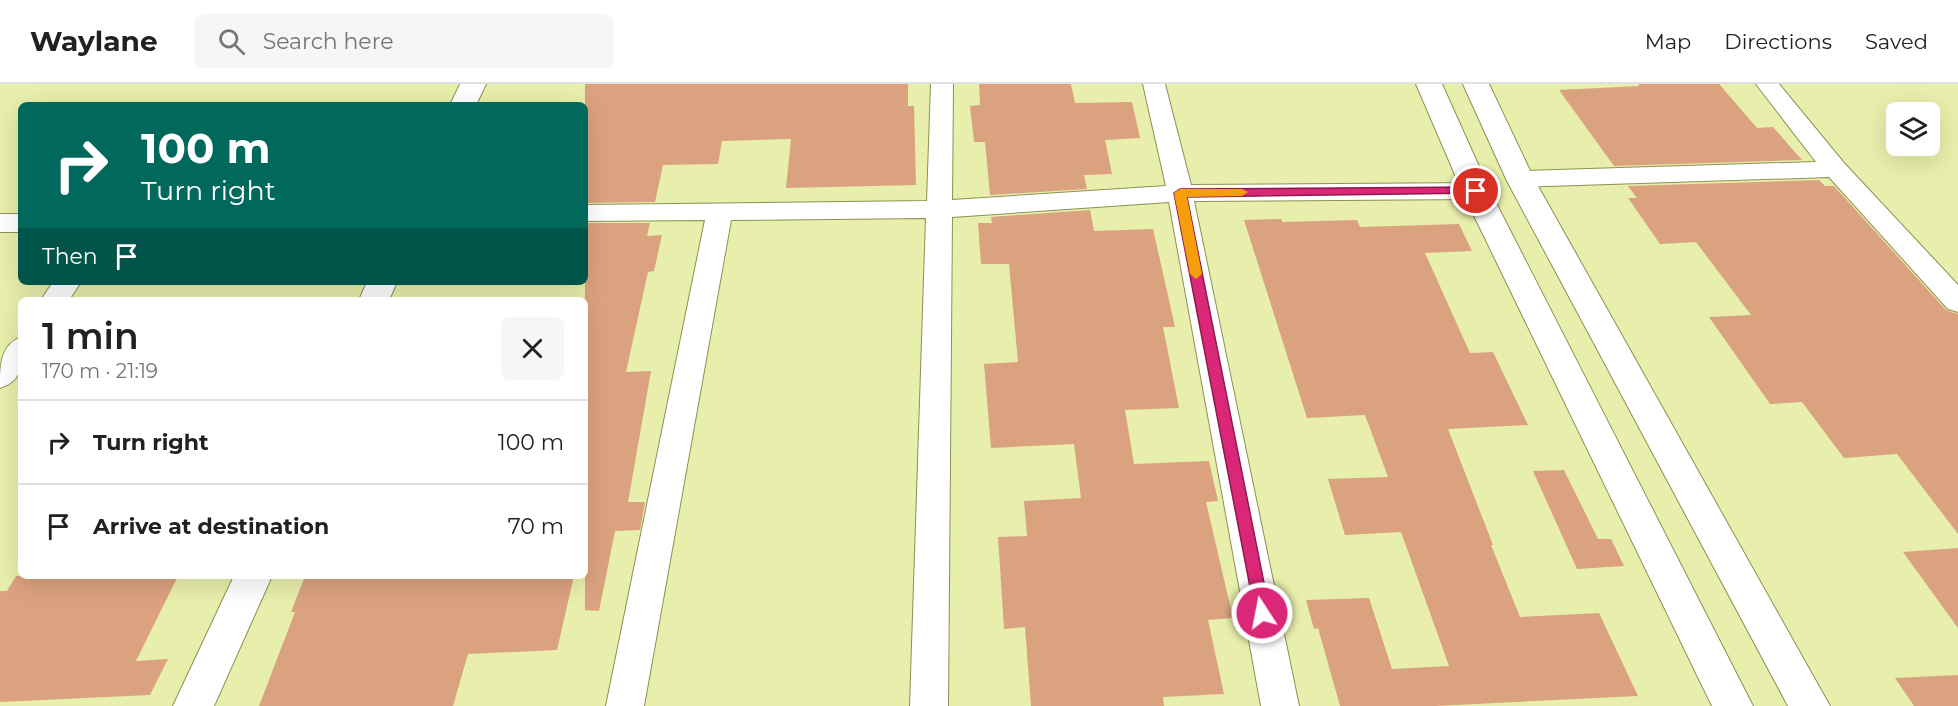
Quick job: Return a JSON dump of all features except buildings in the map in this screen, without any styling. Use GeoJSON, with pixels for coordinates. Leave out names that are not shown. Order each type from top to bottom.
{"type":"FeatureCollection","features":[{"type":"Feature","properties":{"kind":"main road"},"geometry":{"type":"LineString","coordinates":[[464,102],[473,84]]}},
{"type":"Feature","properties":{"kind":"main road"},"geometry":{"type":"LineString","coordinates":[[1429,84],[1476,191],[1733,706]]}},
{"type":"Feature","properties":{"kind":"main road"},"geometry":{"type":"LineString","coordinates":[[1476,84],[1520,179],[1810,706]]}},
{"type":"Feature","properties":{"kind":"main road"},"geometry":{"type":"LineString","coordinates":[[193,706],[253,579]]}},
{"type":"Feature","properties":{"kind":"street"},"geometry":{"type":"LineString","coordinates":[[929,706],[942,84]]}},
{"type":"Feature","properties":{"kind":"street"},"geometry":{"type":"LineString","coordinates":[[1154,84],[1180,193],[1280,706]]}},
{"type":"Feature","properties":{"kind":"street"},"geometry":{"type":"LineString","coordinates":[[1767,84],[1835,169],[1957,298]]}},
{"type":"Feature","properties":{"kind":"street"},"geometry":{"type":"LineString","coordinates":[[1520,179],[1835,169]]}},
{"type":"Feature","properties":{"kind":"street"},"geometry":{"type":"LineString","coordinates":[[588,213],[940,209],[1180,193],[1476,191]]}},
{"type":"Feature","properties":{"kind":"street"},"geometry":{"type":"LineString","coordinates":[[625,706],[720,212]]}},
{"type":"Feature","properties":{"kind":"street"},"geometry":{"type":"LineString","coordinates":[[0,223],[18,223]]}},
{"type":"Feature","properties":{"kind":"street"},"geometry":{"type":"LineString","coordinates":[[0,377],[18,352]]}},
{"type":"Feature","properties":{"kind":"slow traffic"},"geometry":{"type":"LineString","coordinates":[[1196,274],[1180,193],[1242,192]]}},
{"type":"Feature","properties":{"kind":"route"},"geometry":{"type":"LineString","coordinates":[[1262,613],[1180,193],[1476,191]]}}]}
